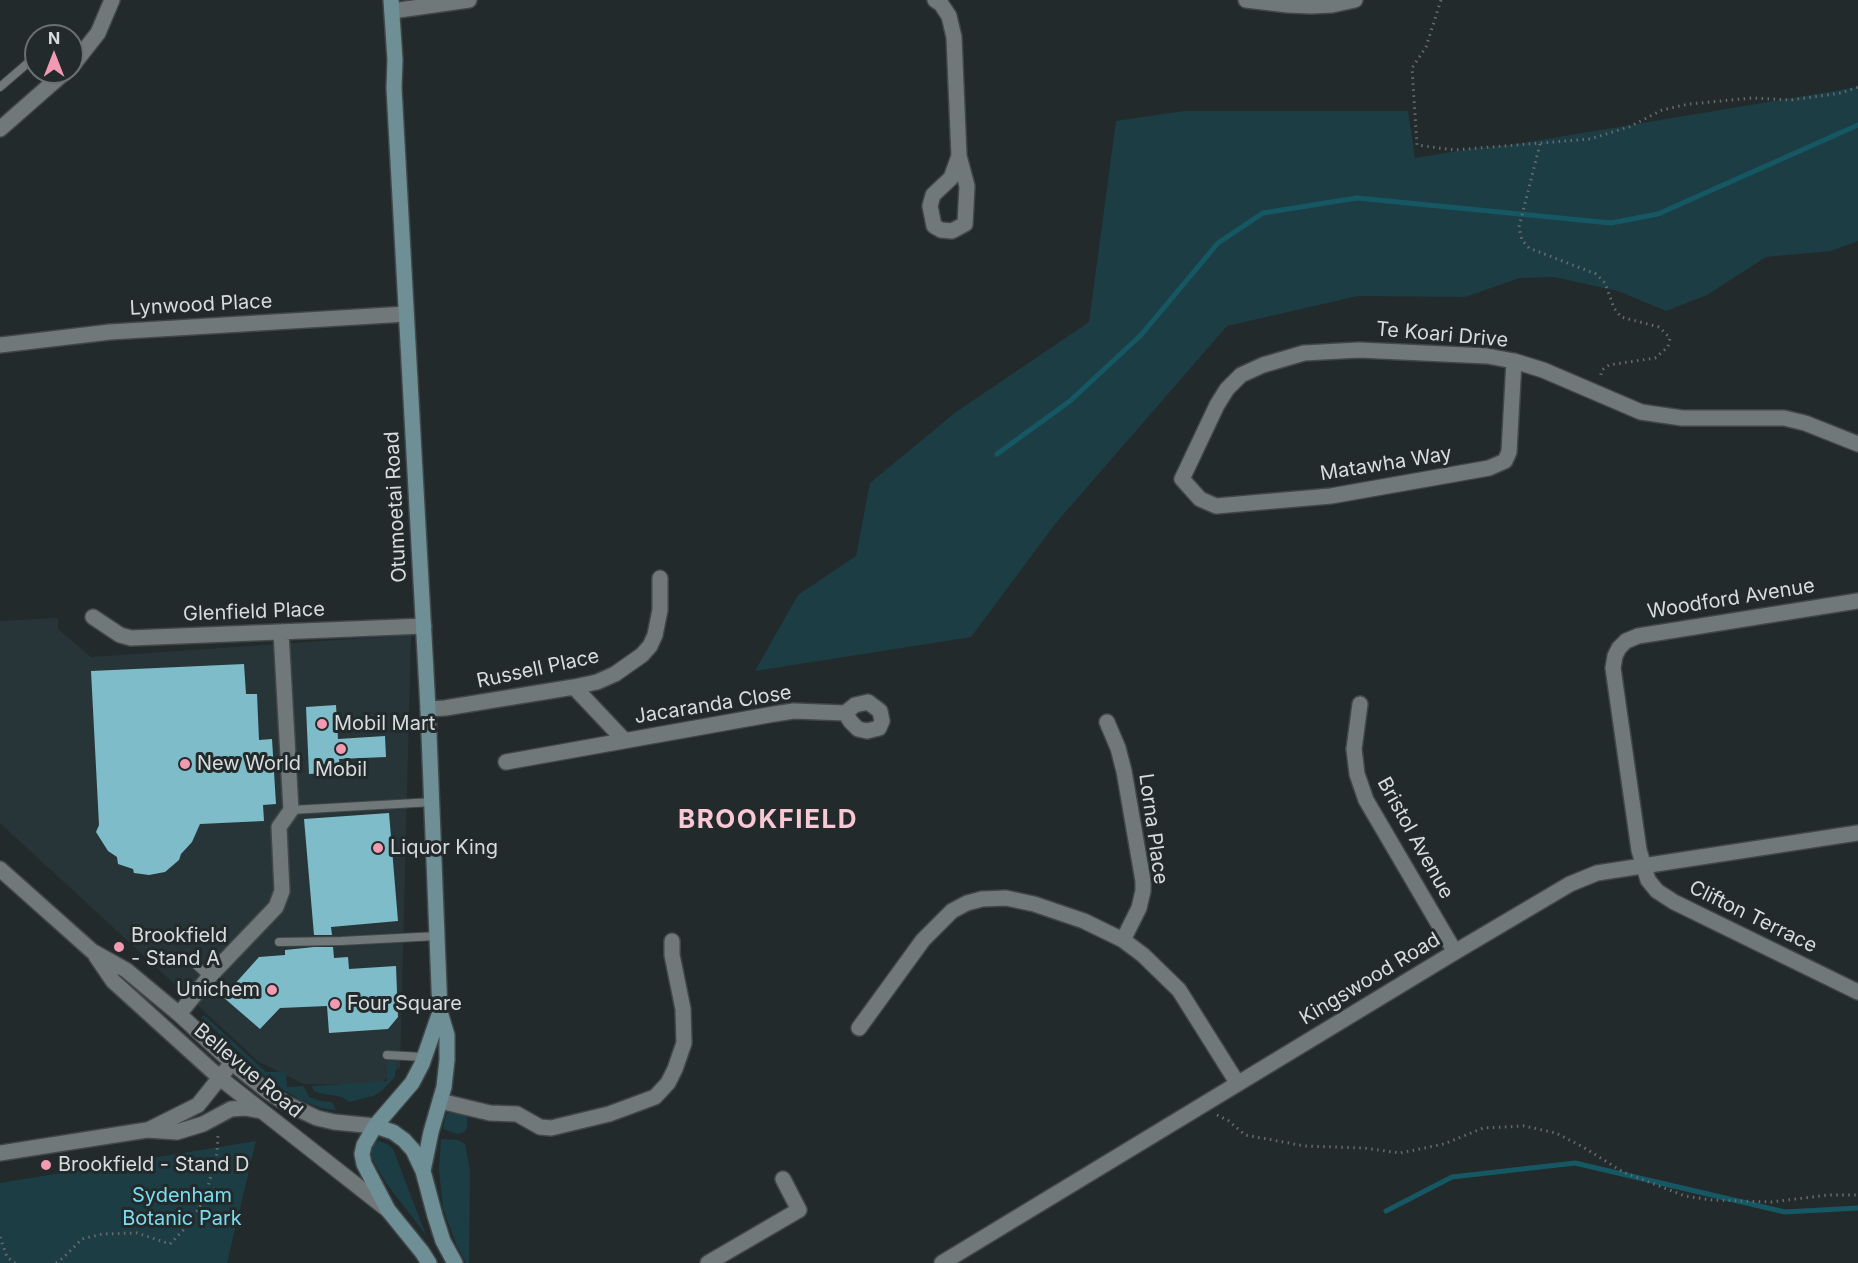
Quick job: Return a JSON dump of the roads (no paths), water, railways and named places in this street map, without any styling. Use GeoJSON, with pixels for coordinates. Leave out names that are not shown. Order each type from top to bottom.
{"type":"FeatureCollection","features":[{"type":"Feature","properties":{"kind":"main road","name":"Otumoetai Road"},"geometry":{"type":"LineString","coordinates":[[392,5],[394,88],[433,802],[440,1012],[447,1035],[444,1087],[423,1171],[443,1241],[455,1263]]}},
{"type":"Feature","properties":{"kind":"main road","name":"Otumoetai Road"},"geometry":{"type":"LineString","coordinates":[[429,1263],[388,1210],[364,1164],[362,1154],[364,1144],[375,1126],[412,1083],[422,1064],[440,1012]]}},
{"type":"Feature","properties":{"kind":"main road","name":"Bellevue Road"},"geometry":{"type":"LineString","coordinates":[[375,1126],[393,1132],[404,1140],[413,1150],[423,1171]]}},
{"type":"Feature","properties":{"kind":"street"},"geometry":{"type":"LineString","coordinates":[[84,51],[98,33],[112,0]]}},
{"type":"Feature","properties":{"kind":"street"},"geometry":{"type":"LineString","coordinates":[[392,5],[469,0]]}},
{"type":"Feature","properties":{"kind":"street"},"geometry":{"type":"LineString","coordinates":[[935,0],[941,4],[949,16],[954,37],[959,156]]}},
{"type":"Feature","properties":{"kind":"street"},"geometry":{"type":"LineString","coordinates":[[1246,0],[1311,6],[1332,5],[1355,0]]}},
{"type":"Feature","properties":{"kind":"street"},"geometry":{"type":"LineString","coordinates":[[0,129],[51,84]]}},
{"type":"Feature","properties":{"kind":"street","name":"Lynwood Place"},"geometry":{"type":"LineString","coordinates":[[3,340],[406,314]]}},
{"type":"Feature","properties":{"kind":"street","name":"Te Koari Drive"},"geometry":{"type":"LineString","coordinates":[[1182,479],[1217,405],[1227,389],[1241,375],[1263,365],[1304,353],[1359,350],[1487,356],[1543,370],[1641,412],[1668,417],[1708,419],[1784,418],[1858,444]]}},
{"type":"Feature","properties":{"kind":"street","name":"Matawha Way"},"geometry":{"type":"LineString","coordinates":[[1182,479],[1200,499],[1216,506],[1331,496],[1489,468],[1505,461],[1509,452],[1514,362]]}},
{"type":"Feature","properties":{"kind":"street","name":"Russell Place"},"geometry":{"type":"LineString","coordinates":[[428,709],[574,687],[597,682],[630,666],[650,646],[655,635],[660,610],[660,578]]}},
{"type":"Feature","properties":{"kind":"street","name":"Woodford Avenue"},"geometry":{"type":"LineString","coordinates":[[1643,866],[1615,686],[1613,661],[1619,648],[1626,641],[1651,633],[1858,601]]}},
{"type":"Feature","properties":{"kind":"street","name":"Glenfield Place"},"geometry":{"type":"LineString","coordinates":[[93,617],[120,635],[131,638],[424,626]]}},
{"type":"Feature","properties":{"kind":"street"},"geometry":{"type":"LineString","coordinates":[[179,1014],[209,977],[276,907],[282,891],[279,826],[291,810],[281,632]]}},
{"type":"Feature","properties":{"kind":"street","name":"Jacaranda Close"},"geometry":{"type":"LineString","coordinates":[[574,687],[624,740]]}},
{"type":"Feature","properties":{"kind":"street","name":"Bristol Avenue"},"geometry":{"type":"LineString","coordinates":[[1360,704],[1354,749],[1357,774],[1366,800],[1455,952]]}},
{"type":"Feature","properties":{"kind":"street","name":"Jacaranda Close"},"geometry":{"type":"LineString","coordinates":[[506,762],[794,711],[845,713]]}},
{"type":"Feature","properties":{"kind":"street","name":"Lorna Place"},"geometry":{"type":"LineString","coordinates":[[1107,722],[1118,748],[1124,771],[1143,881],[1139,908],[1122,940]]}},
{"type":"Feature","properties":{"kind":"street","name":"Kingswood Road"},"geometry":{"type":"LineString","coordinates":[[942,1263],[1570,884],[1597,873],[1858,833]]}},
{"type":"Feature","properties":{"kind":"street","name":"Clifton Terrace"},"geometry":{"type":"LineString","coordinates":[[1643,866],[1648,880],[1658,891],[1674,902],[1858,992]]}},
{"type":"Feature","properties":{"kind":"street","name":"Bellevue Road"},"geometry":{"type":"LineString","coordinates":[[0,869],[92,951],[126,970],[267,1092],[317,1118],[375,1126]]}},
{"type":"Feature","properties":{"kind":"street"},"geometry":{"type":"LineString","coordinates":[[859,1028],[923,940],[952,911],[967,903],[982,899],[1006,898],[1084,921],[1122,940],[1143,955],[1179,990],[1238,1084]]}},
{"type":"Feature","properties":{"kind":"street"},"geometry":{"type":"LineString","coordinates":[[440,1101],[490,1113],[517,1114],[540,1127],[551,1128],[609,1114],[655,1097],[668,1083],[684,1043],[683,1009],[672,955],[672,941]]}},
{"type":"Feature","properties":{"kind":"street","name":"Bellevue Road"},"geometry":{"type":"LineString","coordinates":[[92,951],[113,981],[220,1078],[388,1210]]}},
{"type":"Feature","properties":{"kind":"street"},"geometry":{"type":"LineString","coordinates":[[147,1130],[198,1105],[232,1063],[239,1074],[238,1091],[231,1109]]}},
{"type":"Feature","properties":{"kind":"street"},"geometry":{"type":"LineString","coordinates":[[0,1153],[147,1130],[177,1132],[203,1124],[231,1109],[245,1108],[261,1111]]}},
{"type":"Feature","properties":{"kind":"street"},"geometry":{"type":"LineString","coordinates":[[708,1263],[799,1210],[783,1179]]}},
{"type":"Feature","properties":{"kind":"lane"},"geometry":{"type":"LineString","coordinates":[[0,87],[24,66]]}},
{"type":"Feature","properties":{"kind":"lane"},"geometry":{"type":"LineString","coordinates":[[291,810],[433,802]]}},
{"type":"Feature","properties":{"kind":"lane"},"geometry":{"type":"LineString","coordinates":[[279,942],[437,936]]}},
{"type":"Feature","properties":{"kind":"lane"},"geometry":{"type":"LineString","coordinates":[[196,965],[209,977]]}},
{"type":"Feature","properties":{"kind":"lane"},"geometry":{"type":"LineString","coordinates":[[387,1055],[424,1057]]}},
{"type":"Feature","properties":{"kind":"waterway"},"geometry":{"type":"LineString","coordinates":[[997,454],[1070,401],[1141,335],[1218,243],[1263,213],[1357,198],[1611,223],[1658,214],[1858,125]]}},
{"type":"Feature","properties":{"kind":"waterway"},"geometry":{"type":"LineString","coordinates":[[1386,1211],[1452,1177],[1575,1163],[1785,1212],[1858,1208]]}},
{"type":"Feature","properties":{"kind":"place","name":"Mobil Mart"},"geometry":{"type":"Point","coordinates":[322,724]}},
{"type":"Feature","properties":{"kind":"place","name":"Mobil"},"geometry":{"type":"Point","coordinates":[341,749]}},
{"type":"Feature","properties":{"kind":"place","name":"New World"},"geometry":{"type":"Point","coordinates":[185,764]}},
{"type":"Feature","properties":{"kind":"place","name":"Liquor King"},"geometry":{"type":"Point","coordinates":[378,848]}},
{"type":"Feature","properties":{"kind":"place","name":"Brookfield - Stand A"},"geometry":{"type":"Point","coordinates":[119,947]}},
{"type":"Feature","properties":{"kind":"place","name":"Unichem"},"geometry":{"type":"Point","coordinates":[272,990]}},
{"type":"Feature","properties":{"kind":"place","name":"Four Square"},"geometry":{"type":"Point","coordinates":[335,1004]}},
{"type":"Feature","properties":{"kind":"place","name":"Brookfield - Stand D"},"geometry":{"type":"Point","coordinates":[46,1165]}},
{"type":"Feature","properties":{"kind":"district","name":"BROOKFIELD"},"geometry":{"type":"Point","coordinates":[768,820]}},
{"type":"Feature","properties":{"kind":"park label","name":"Sydenham Botanic Park"},"geometry":{"type":"Point","coordinates":[182,1208]}}]}
